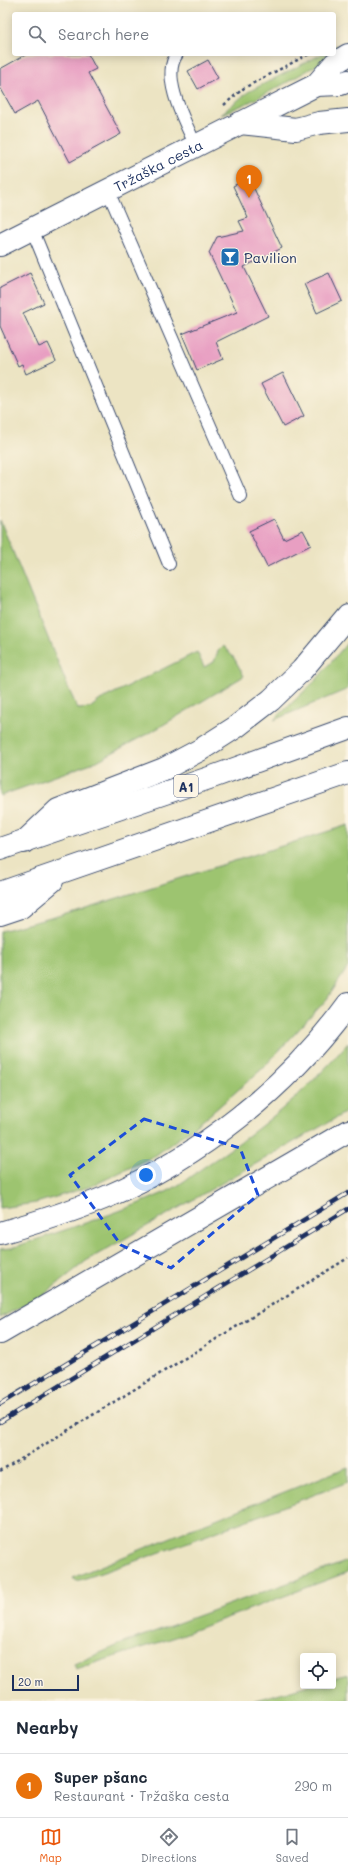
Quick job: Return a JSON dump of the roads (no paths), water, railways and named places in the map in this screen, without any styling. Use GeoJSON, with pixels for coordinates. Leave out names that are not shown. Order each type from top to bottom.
{"type":"FeatureCollection","features":[{"type":"Feature","properties":{"kind":"main road","name":"Tržaška cesta"},"geometry":{"type":"LineString","coordinates":[[0,246],[316,85],[335,62],[348,55]]}},
{"type":"Feature","properties":{"kind":"main road","name":"Tržaška cesta"},"geometry":{"type":"LineString","coordinates":[[316,85],[341,84],[348,81]]}},
{"type":"Feature","properties":{"kind":"main road"},"geometry":{"type":"LineString","coordinates":[[240,123],[296,129],[319,123],[348,120]]}},
{"type":"Feature","properties":{"kind":"main road"},"geometry":{"type":"LineString","coordinates":[[24,842],[58,810],[164,769],[200,750],[236,727],[271,700],[302,670],[348,615]]}},
{"type":"Feature","properties":{"kind":"main road","name":"A1"},"geometry":{"type":"LineString","coordinates":[[0,849],[24,842],[348,728]]}},
{"type":"Feature","properties":{"kind":"main road"},"geometry":{"type":"LineString","coordinates":[[0,893],[348,773]]}},
{"type":"Feature","properties":{"kind":"main road"},"geometry":{"type":"LineString","coordinates":[[0,914],[21,907],[64,872]]}},
{"type":"Feature","properties":{"kind":"main road"},"geometry":{"type":"LineString","coordinates":[[0,1232],[49,1219],[104,1198],[156,1173],[212,1138],[275,1087],[321,1039],[348,1004]]}},
{"type":"Feature","properties":{"kind":"main road"},"geometry":{"type":"LineString","coordinates":[[0,1333],[348,1131]]}},
{"type":"Feature","properties":{"kind":"main road"},"geometry":{"type":"LineString","coordinates":[[0,1223],[49,1219]]}},
{"type":"Feature","properties":{"kind":"lane"},"geometry":{"type":"LineString","coordinates":[[175,56],[173,59],[172,84],[179,110],[196,146]]}},
{"type":"Feature","properties":{"kind":"lane"},"geometry":{"type":"LineString","coordinates":[[108,191],[241,497]]}},
{"type":"Feature","properties":{"kind":"lane"},"geometry":{"type":"LineString","coordinates":[[32,229],[169,564]]}},
{"type":"Feature","properties":{"kind":"railway"},"geometry":{"type":"LineString","coordinates":[[0,1404],[348,1193]]}},
{"type":"Feature","properties":{"kind":"railway"},"geometry":{"type":"LineString","coordinates":[[0,1422],[348,1209]]}},
{"type":"Feature","properties":{"kind":"place","name":"Super pšanc"},"geometry":{"type":"Point","coordinates":[249,198]}},
{"type":"Feature","properties":{"kind":"place","name":"Pavilion"},"geometry":{"type":"Point","coordinates":[230,257]}}]}
